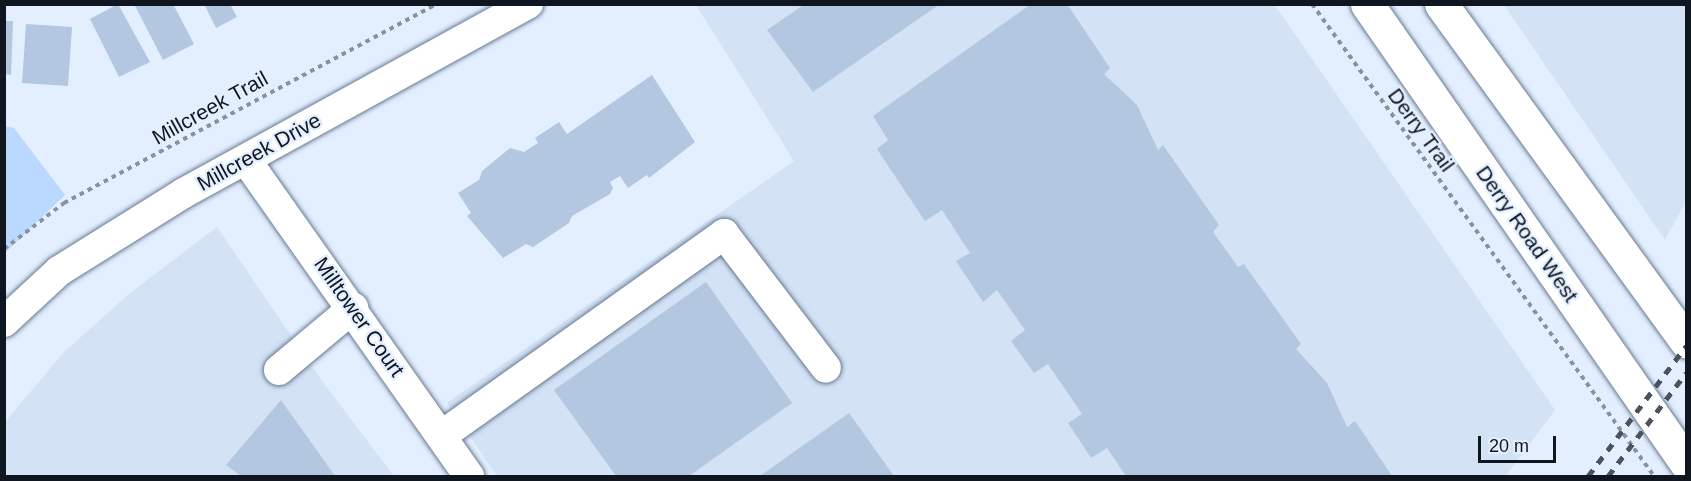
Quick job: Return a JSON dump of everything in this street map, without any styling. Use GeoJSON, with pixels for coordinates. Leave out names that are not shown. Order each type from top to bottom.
{"type":"FeatureCollection","features":[{"type":"Feature","properties":{"kind":"main road","name":"Derry Road West"},"geometry":{"type":"LineString","coordinates":[[1367,4],[1686,463]]}},
{"type":"Feature","properties":{"kind":"main road"},"geometry":{"type":"LineString","coordinates":[[1441,4],[1686,341]]}},
{"type":"Feature","properties":{"kind":"street","name":"Millcreek Drive"},"geometry":{"type":"LineString","coordinates":[[4,322],[59,271],[246,160],[528,4]]}},
{"type":"Feature","properties":{"kind":"street","name":"Milltower Court"},"geometry":{"type":"LineString","coordinates":[[246,160],[353,308],[469,477]]}},
{"type":"Feature","properties":{"kind":"street"},"geometry":{"type":"LineString","coordinates":[[441,436],[724,234],[826,368]]}},
{"type":"Feature","properties":{"kind":"street"},"geometry":{"type":"LineString","coordinates":[[279,370],[353,308]]}},
{"type":"Feature","properties":{"kind":"path","name":"Millcreek Trail"},"geometry":{"type":"LineString","coordinates":[[4,249],[63,203],[437,4]]}},
{"type":"Feature","properties":{"kind":"path","name":"Derry Trail"},"geometry":{"type":"LineString","coordinates":[[1312,4],[1654,477]]}},
{"type":"Feature","properties":{"kind":"shaded area"},"geometry":{"type":"Polygon","coordinates":[[[1274,4],[1555,410],[1506,476],[497,476],[447,403],[794,161],[696,5],[1274,4]]]}},
{"type":"Feature","properties":{"kind":"shaded area"},"geometry":{"type":"Polygon","coordinates":[[[1504,5],[1686,5],[1686,201],[1665,240],[1504,5]]]}},
{"type":"Feature","properties":{"kind":"shaded area"},"geometry":{"type":"Polygon","coordinates":[[[5,126],[14,128],[65,195],[5,253],[5,126]]]}},
{"type":"Feature","properties":{"kind":"shaded area"},"geometry":{"type":"Polygon","coordinates":[[[217,227],[322,381],[394,476],[5,476],[5,422],[63,353],[130,293],[217,227]]]}},
{"type":"Feature","properties":{"kind":"building"},"geometry":{"type":"Polygon","coordinates":[[[118,4],[150,62],[119,77],[90,19],[118,4]]]}},
{"type":"Feature","properties":{"kind":"building"},"geometry":{"type":"Polygon","coordinates":[[[134,4],[173,4],[194,44],[163,60],[134,4]]]}},
{"type":"Feature","properties":{"kind":"building"},"geometry":{"type":"Polygon","coordinates":[[[204,4],[230,4],[237,17],[216,28],[204,4]]]}},
{"type":"Feature","properties":{"kind":"building"},"geometry":{"type":"Polygon","coordinates":[[[805,4],[940,4],[813,92],[767,30],[805,4]]]}},
{"type":"Feature","properties":{"kind":"building"},"geometry":{"type":"Polygon","coordinates":[[[1031,4],[1067,4],[1110,68],[1104,74],[1137,105],[1158,150],[1163,145],[1219,225],[1213,232],[1238,267],[1244,264],[1301,344],[1296,349],[1327,383],[1347,427],[1355,421],[1392,476],[1126,476],[1107,448],[1091,458],[1068,423],[1082,414],[1048,364],[1034,373],[1011,341],[1025,330],[997,290],[983,302],[956,261],[970,253],[942,210],[925,221],[877,149],[888,140],[873,116],[1031,4]]]}},
{"type":"Feature","properties":{"kind":"building"},"geometry":{"type":"Polygon","coordinates":[[[4,21],[13,21],[11,75],[4,74],[4,21]]]}},
{"type":"Feature","properties":{"kind":"building"},"geometry":{"type":"Polygon","coordinates":[[[26,24],[72,27],[68,86],[22,83],[26,24]]]}},
{"type":"Feature","properties":{"kind":"building"},"geometry":{"type":"Polygon","coordinates":[[[652,75],[695,142],[649,178],[647,175],[628,188],[620,176],[610,182],[613,188],[610,194],[572,216],[569,223],[533,247],[526,244],[503,258],[467,216],[471,213],[458,193],[479,180],[482,171],[510,148],[524,152],[538,143],[535,138],[559,122],[567,134],[652,75]]]}},
{"type":"Feature","properties":{"kind":"building"},"geometry":{"type":"Polygon","coordinates":[[[706,282],[792,403],[689,476],[616,476],[554,390],[706,282]]]}},
{"type":"Feature","properties":{"kind":"building"},"geometry":{"type":"Polygon","coordinates":[[[281,400],[335,476],[241,476],[226,465],[281,400]]]}},
{"type":"Feature","properties":{"kind":"building"},"geometry":{"type":"Polygon","coordinates":[[[849,413],[894,476],[760,476],[849,413]]]}},
{"type":"Feature","properties":{"kind":"railway"},"geometry":{"type":"LineString","coordinates":[[1588,476],[1686,346]]}},
{"type":"Feature","properties":{"kind":"railway"},"geometry":{"type":"LineString","coordinates":[[1608,476],[1686,373]]}}]}
